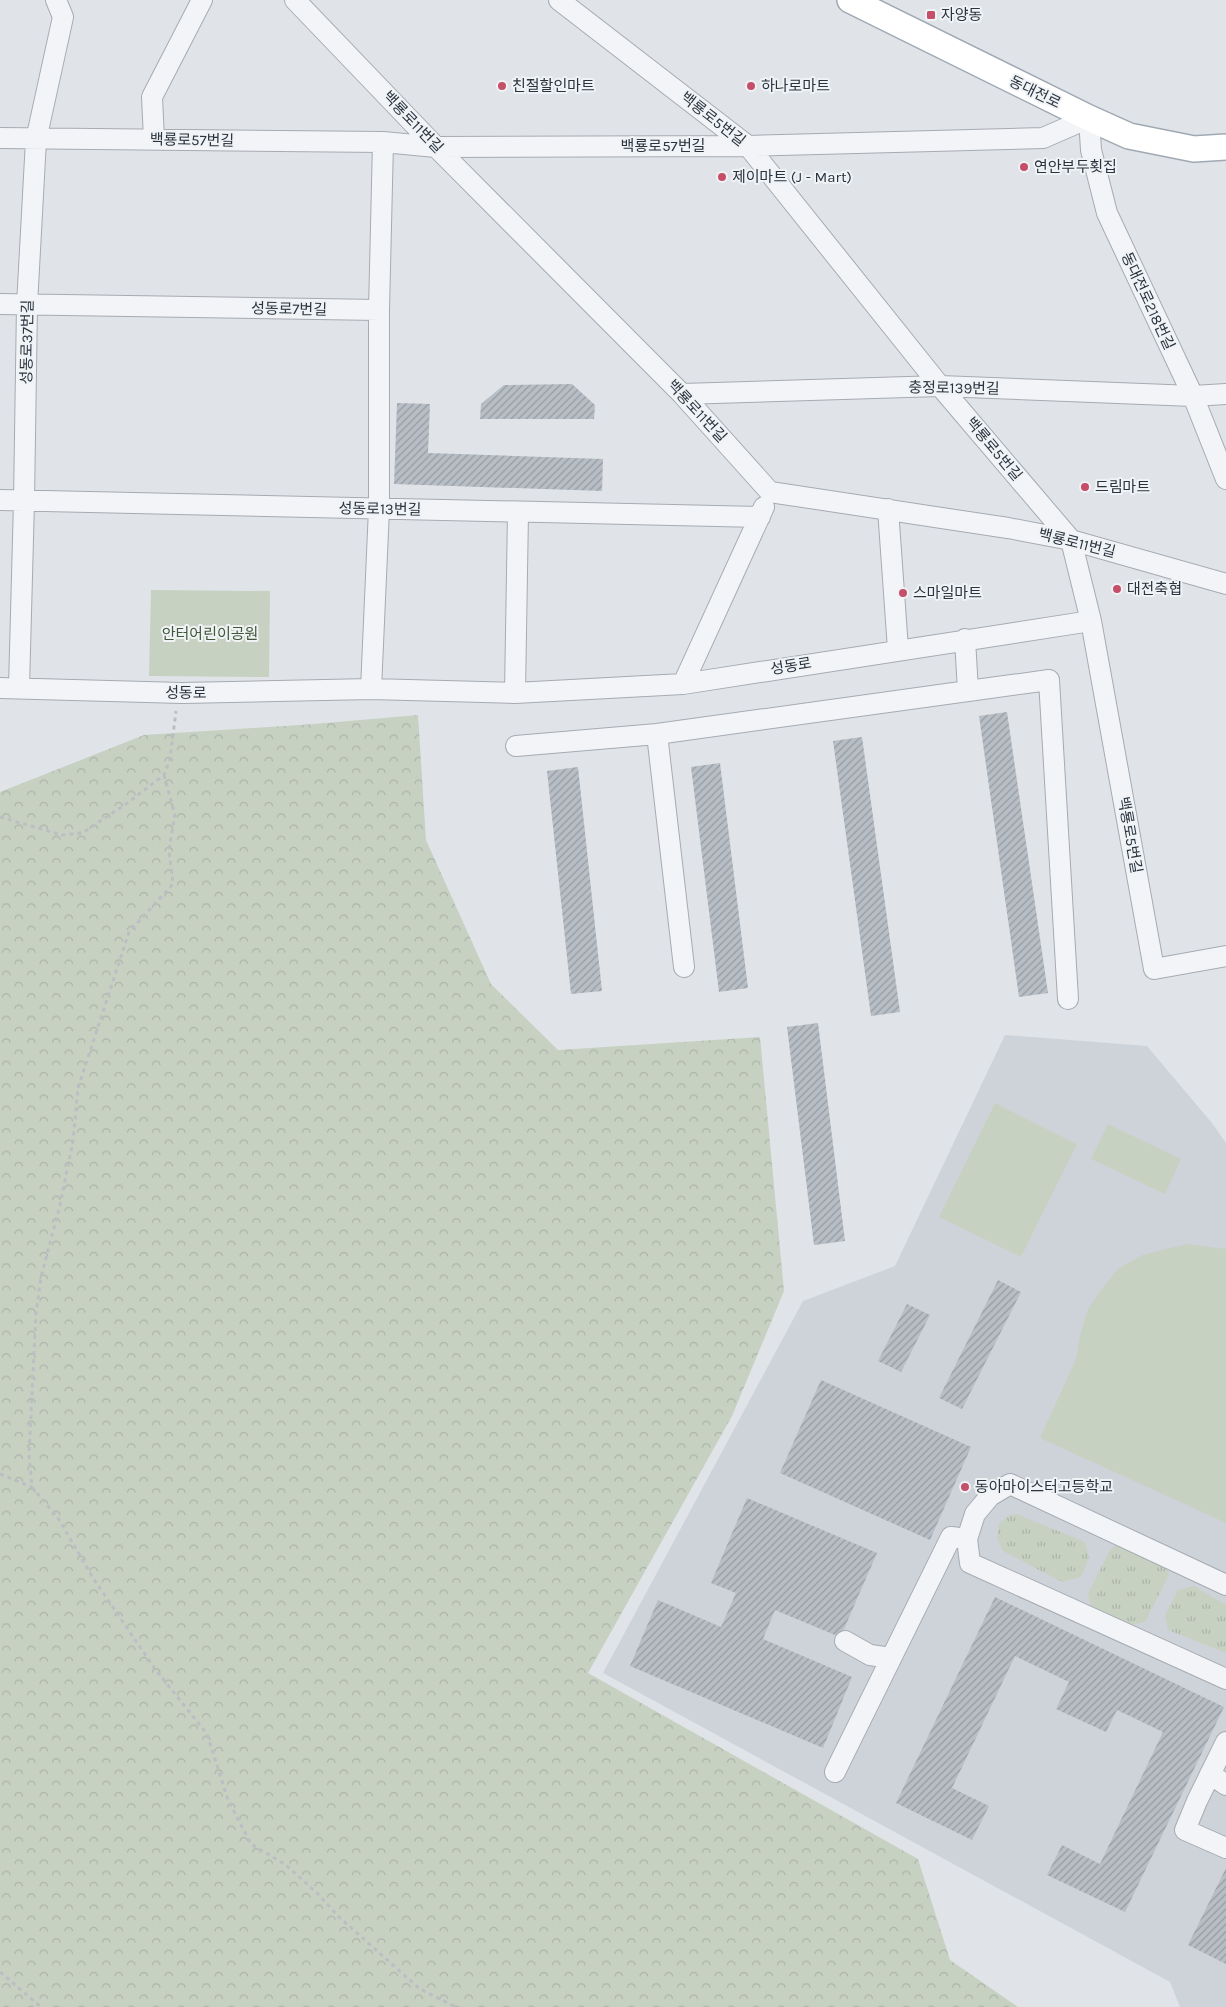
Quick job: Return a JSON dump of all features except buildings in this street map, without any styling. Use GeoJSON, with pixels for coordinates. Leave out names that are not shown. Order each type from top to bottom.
{"type":"FeatureCollection","features":[{"type":"Feature","properties":{"kind":"main road","name":"동대전로"},"geometry":{"type":"LineString","coordinates":[[852,1],[1088,118],[1129,136],[1194,148],[1226,148]]}},
{"type":"Feature","properties":{"kind":"street","name":"성동로37번길"},"geometry":{"type":"LineString","coordinates":[[9,688],[24,501],[27,305],[36,140],[63,17],[56,0]]}},
{"type":"Feature","properties":{"kind":"street"},"geometry":{"type":"LineString","coordinates":[[154,139],[152,97],[202,0]]}},
{"type":"Feature","properties":{"kind":"street","name":"백룡로11번길"},"geometry":{"type":"LineString","coordinates":[[295,0],[436,146],[682,394],[770,492],[888,509],[1071,540],[1226,584]]}},
{"type":"Feature","properties":{"kind":"street","name":"백룡로5번길"},"geometry":{"type":"LineString","coordinates":[[559,0],[748,146],[940,386],[1071,540],[1091,621],[1154,969],[1226,956]]}},
{"type":"Feature","properties":{"kind":"street","name":"백룡로57번길"},"geometry":{"type":"LineString","coordinates":[[0,138],[36,140],[154,139],[383,142],[436,146],[748,146],[1043,138],[1088,118]]}},
{"type":"Feature","properties":{"kind":"street","name":"동대전로218번길"},"geometry":{"type":"LineString","coordinates":[[1088,118],[1091,150],[1107,213],[1193,396],[1226,479]]}},
{"type":"Feature","properties":{"kind":"street"},"geometry":{"type":"LineString","coordinates":[[371,689],[379,509],[379,310],[383,142]]}},
{"type":"Feature","properties":{"kind":"street","name":"성동로7번길"},"geometry":{"type":"LineString","coordinates":[[0,304],[379,310]]}},
{"type":"Feature","properties":{"kind":"street","name":"충정로139번길"},"geometry":{"type":"LineString","coordinates":[[682,394],[940,386],[1193,396],[1226,394]]}},
{"type":"Feature","properties":{"kind":"street"},"geometry":{"type":"LineString","coordinates":[[683,684],[770,492]]}},
{"type":"Feature","properties":{"kind":"street","name":"성동로13번길"},"geometry":{"type":"LineString","coordinates":[[0,500],[760,517]]}},
{"type":"Feature","properties":{"kind":"street"},"geometry":{"type":"LineString","coordinates":[[888,509],[898,649]]}},
{"type":"Feature","properties":{"kind":"street"},"geometry":{"type":"LineString","coordinates":[[515,693],[518,512]]}},
{"type":"Feature","properties":{"kind":"street","name":"성동로"},"geometry":{"type":"LineString","coordinates":[[9,688],[178,693],[371,689],[515,693],[683,684],[898,649],[1091,621]]}},
{"type":"Feature","properties":{"kind":"street"},"geometry":{"type":"LineString","coordinates":[[965,639],[968,691]]}},
{"type":"Feature","properties":{"kind":"street"},"geometry":{"type":"LineString","coordinates":[[516,746],[657,734],[1049,680],[1068,999]]}},
{"type":"Feature","properties":{"kind":"street"},"geometry":{"type":"LineString","coordinates":[[657,734],[684,967]]}},
{"type":"Feature","properties":{"kind":"street"},"geometry":{"type":"LineString","coordinates":[[1226,1584],[1010,1484],[990,1496],[975,1514],[967,1539],[970,1563],[1226,1679]]}},
{"type":"Feature","properties":{"kind":"street"},"geometry":{"type":"LineString","coordinates":[[835,1772],[951,1537],[967,1539]]}},
{"type":"Feature","properties":{"kind":"street"},"geometry":{"type":"LineString","coordinates":[[846,1641],[870,1655],[891,1658]]}},
{"type":"Feature","properties":{"kind":"street"},"geometry":{"type":"LineString","coordinates":[[1226,1742],[1218,1779],[1185,1830],[1226,1848]]}},
{"type":"Feature","properties":{"kind":"path"},"geometry":{"type":"LineString","coordinates":[[0,817],[62,835],[82,833],[126,804],[164,775],[170,759],[178,693]]}},
{"type":"Feature","properties":{"kind":"path"},"geometry":{"type":"LineString","coordinates":[[32,1488],[29,1455],[36,1313],[41,1278],[60,1205],[71,1150],[78,1088],[129,932],[173,884],[169,850],[175,815],[164,775]]}},
{"type":"Feature","properties":{"kind":"path"},"geometry":{"type":"LineString","coordinates":[[0,1474],[32,1488],[58,1518],[93,1578],[155,1669],[207,1734],[228,1800],[251,1844],[286,1866],[340,1918],[420,1989],[456,2007]]}},
{"type":"Feature","properties":{"kind":"path"},"geometry":{"type":"LineString","coordinates":[[0,1972],[41,2007]]}},
{"type":"Feature","properties":{"kind":"shaded area","name":"동아마이스터고등학교"},"geometry":{"type":"Polygon","coordinates":[[[1005,1035],[1147,1046],[1212,1123],[1226,1143],[1226,2007],[1180,2007],[1170,1982],[603,1673],[803,1301],[895,1266],[1005,1035]]]}},
{"type":"Feature","properties":{"kind":"green space","name":"안터어린이공원"},"geometry":{"type":"Polygon","coordinates":[[[151,590],[270,591],[269,677],[149,676],[151,590]]]}},
{"type":"Feature","properties":{"kind":"green space"},"geometry":{"type":"Polygon","coordinates":[[[418,715],[426,840],[491,984],[558,1050],[760,1037],[784,1291],[732,1416],[588,1673],[918,1859],[950,1960],[1018,2007],[0,2007],[0,792],[144,735],[418,715]]]}},
{"type":"Feature","properties":{"kind":"green space"},"geometry":{"type":"Polygon","coordinates":[[[995,1103],[1077,1144],[1021,1257],[939,1217],[995,1103]]]}},
{"type":"Feature","properties":{"kind":"green space"},"geometry":{"type":"Polygon","coordinates":[[[1108,1124],[1181,1159],[1165,1194],[1091,1159],[1108,1124]]]}},
{"type":"Feature","properties":{"kind":"green space"},"geometry":{"type":"Polygon","coordinates":[[[1187,1244],[1226,1249],[1226,1523],[1040,1438],[1076,1359],[1080,1335],[1088,1309],[1101,1290],[1118,1269],[1142,1255],[1187,1244]]]}},
{"type":"Feature","properties":{"kind":"green space"},"geometry":{"type":"Polygon","coordinates":[[[1017,1514],[1085,1542],[1089,1557],[1081,1577],[1062,1582],[1003,1551],[997,1538],[999,1523],[1010,1515],[1017,1514]]]}},
{"type":"Feature","properties":{"kind":"green space"},"geometry":{"type":"Polygon","coordinates":[[[1120,1541],[1167,1564],[1169,1575],[1145,1622],[1130,1625],[1091,1606],[1088,1594],[1110,1550],[1120,1541]]]}},
{"type":"Feature","properties":{"kind":"green space"},"geometry":{"type":"Polygon","coordinates":[[[1194,1586],[1226,1605],[1226,1653],[1168,1630],[1165,1615],[1178,1590],[1194,1586]]]}},
{"type":"Feature","properties":{"kind":"place","name":"자양동"},"geometry":{"type":"Point","coordinates":[931,15]}},
{"type":"Feature","properties":{"kind":"place","name":"친절할인마트"},"geometry":{"type":"Point","coordinates":[502,86]}},
{"type":"Feature","properties":{"kind":"place","name":"하나로마트"},"geometry":{"type":"Point","coordinates":[751,86]}},
{"type":"Feature","properties":{"kind":"place","name":"연안부두횟집"},"geometry":{"type":"Point","coordinates":[1024,167]}},
{"type":"Feature","properties":{"kind":"place","name":"제이마트 (J - Mart)"},"geometry":{"type":"Point","coordinates":[722,177]}},
{"type":"Feature","properties":{"kind":"place","name":"드림마트"},"geometry":{"type":"Point","coordinates":[1085,487]}},
{"type":"Feature","properties":{"kind":"place","name":"대전축협"},"geometry":{"type":"Point","coordinates":[1117,589]}},
{"type":"Feature","properties":{"kind":"place","name":"스마일마트"},"geometry":{"type":"Point","coordinates":[903,593]}},
{"type":"Feature","properties":{"kind":"place","name":"동아마이스터고등학교"},"geometry":{"type":"Point","coordinates":[965,1487]}}]}
